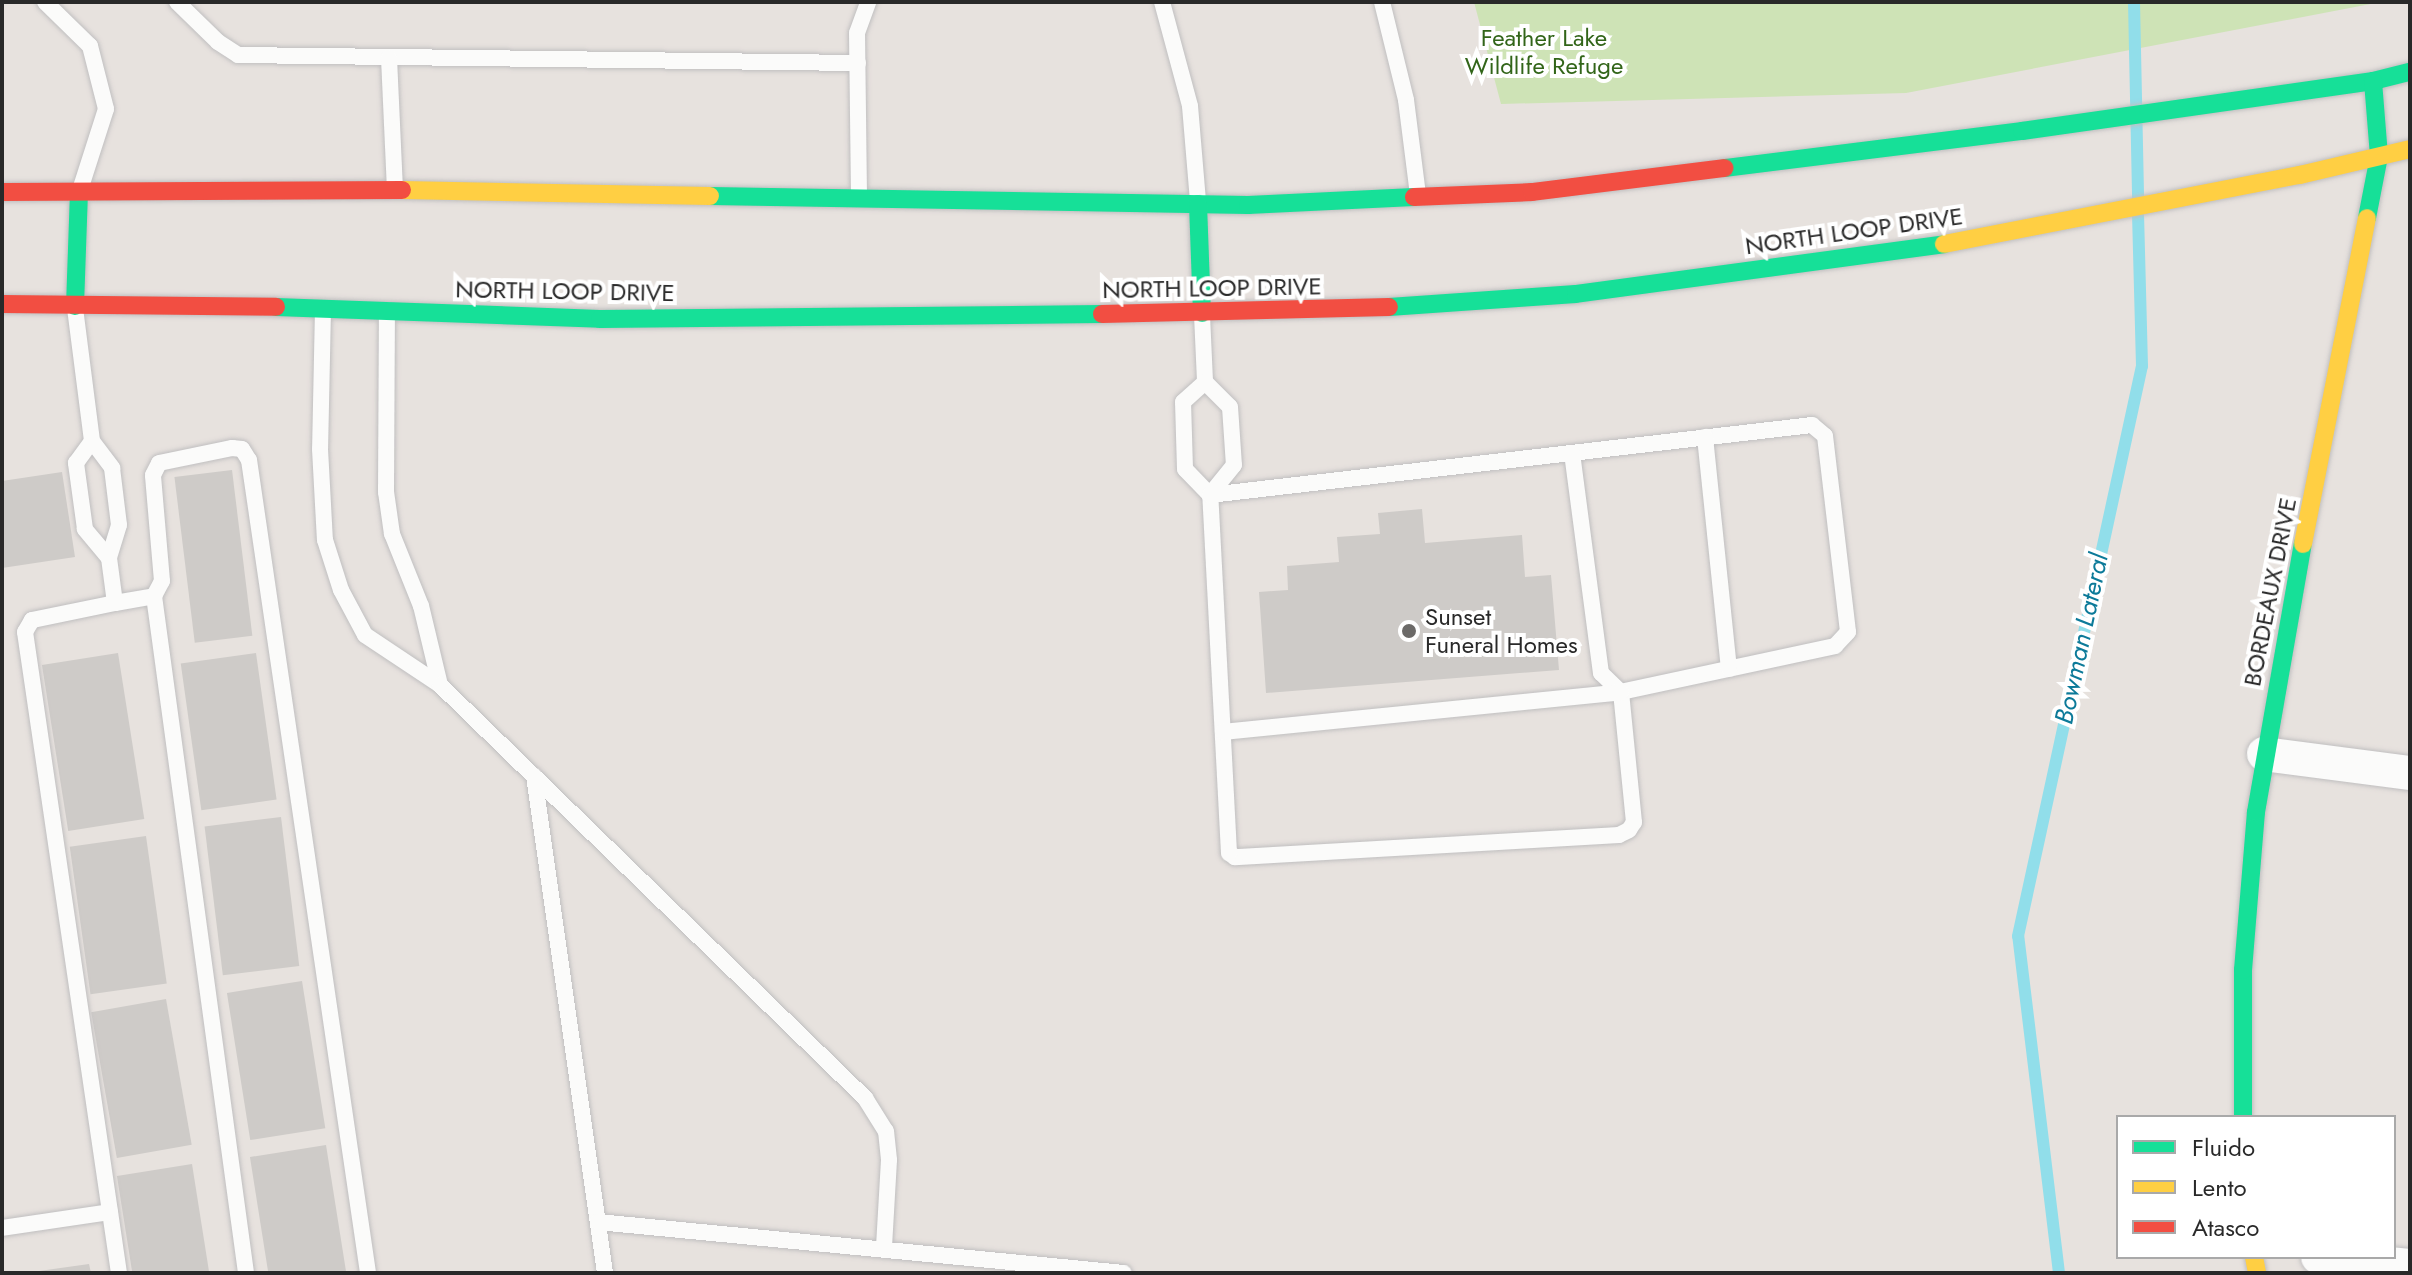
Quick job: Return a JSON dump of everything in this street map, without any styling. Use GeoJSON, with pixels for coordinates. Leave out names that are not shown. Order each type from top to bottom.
{"type":"FeatureCollection","features":[{"type":"Feature","properties":{"kind":"main road"},"geometry":{"type":"LineString","coordinates":[[2,192],[395,190],[1198,204],[1532,192],[1788,163],[2373,81],[2410,72]]}},
{"type":"Feature","properties":{"kind":"main road","name":"BORDEAUX DRIVE"},"geometry":{"type":"LineString","coordinates":[[2243,1115],[2243,970],[2264,754],[2379,156],[2373,81]]}},
{"type":"Feature","properties":{"kind":"main road","name":"NORTH LOOP DRIVE"},"geometry":{"type":"LineString","coordinates":[[2,304],[323,307],[600,319],[1202,313],[1438,305],[1576,294],[1957,242],[2293,177],[2410,149]]}},
{"type":"Feature","properties":{"kind":"main road"},"geometry":{"type":"LineString","coordinates":[[75,306],[79,192]]}},
{"type":"Feature","properties":{"kind":"main road"},"geometry":{"type":"LineString","coordinates":[[1198,204],[1202,313]]}},
{"type":"Feature","properties":{"kind":"street"},"geometry":{"type":"LineString","coordinates":[[2264,754],[2410,773]]}},
{"type":"Feature","properties":{"kind":"street"},"geometry":{"type":"LineString","coordinates":[[2338,1259],[2410,1266]]}},
{"type":"Feature","properties":{"kind":"lane"},"geometry":{"type":"LineString","coordinates":[[45,2],[90,46],[106,109],[79,192]]}},
{"type":"Feature","properties":{"kind":"lane"},"geometry":{"type":"LineString","coordinates":[[177,2],[218,42],[238,55],[858,63]]}},
{"type":"Feature","properties":{"kind":"lane"},"geometry":{"type":"LineString","coordinates":[[859,198],[857,33],[868,2]]}},
{"type":"Feature","properties":{"kind":"lane"},"geometry":{"type":"LineString","coordinates":[[1162,2],[1190,106],[1198,204]]}},
{"type":"Feature","properties":{"kind":"lane"},"geometry":{"type":"LineString","coordinates":[[1382,2],[1406,100],[1419,197]]}},
{"type":"Feature","properties":{"kind":"lane"},"geometry":{"type":"LineString","coordinates":[[389,58],[395,190]]}},
{"type":"Feature","properties":{"kind":"lane"},"geometry":{"type":"LineString","coordinates":[[75,306],[92,441],[112,468],[119,525],[109,558],[115,603]]}},
{"type":"Feature","properties":{"kind":"lane"},"geometry":{"type":"LineString","coordinates":[[323,307],[320,449],[325,540],[341,590],[365,635],[440,685],[865,1098],[886,1131],[889,1160],[884,1247]]}},
{"type":"Feature","properties":{"kind":"lane"},"geometry":{"type":"LineString","coordinates":[[387,310],[386,492],[392,534],[421,606],[440,685]]}},
{"type":"Feature","properties":{"kind":"lane"},"geometry":{"type":"LineString","coordinates":[[1202,313],[1205,382],[1230,407],[1234,465],[1210,495]]}},
{"type":"Feature","properties":{"kind":"lane"},"geometry":{"type":"LineString","coordinates":[[1205,382],[1183,402],[1185,469],[1210,495],[1229,853],[1235,857],[1619,835],[1634,822],[1621,692],[1601,673],[1572,453]]}},
{"type":"Feature","properties":{"kind":"lane"},"geometry":{"type":"LineString","coordinates":[[1210,495],[1812,425],[1825,436],[1848,632],[1835,646],[1621,692],[1223,732]]}},
{"type":"Feature","properties":{"kind":"lane"},"geometry":{"type":"LineString","coordinates":[[1705,437],[1729,669]]}},
{"type":"Feature","properties":{"kind":"lane"},"geometry":{"type":"LineString","coordinates":[[92,441],[76,463],[85,529],[109,558]]}},
{"type":"Feature","properties":{"kind":"lane"},"geometry":{"type":"LineString","coordinates":[[246,1273],[154,596],[162,581],[153,475],[159,463],[232,448],[242,449],[249,460],[368,1273]]}},
{"type":"Feature","properties":{"kind":"lane"},"geometry":{"type":"LineString","coordinates":[[119,1273],[25,632],[32,620],[154,596]]}},
{"type":"Feature","properties":{"kind":"lane"},"geometry":{"type":"LineString","coordinates":[[534,776],[605,1273]]}},
{"type":"Feature","properties":{"kind":"lane"},"geometry":{"type":"LineString","coordinates":[[2,1228],[110,1212]]}},
{"type":"Feature","properties":{"kind":"lane"},"geometry":{"type":"LineString","coordinates":[[598,1222],[884,1247],[1124,1273]]}},
{"type":"Feature","properties":{"kind":"green space","name":"Feather Lake Wildlife Refuge"},"geometry":{"type":"Polygon","coordinates":[[[1474,2],[2381,2],[1906,93],[1501,104],[1474,2]]]}},
{"type":"Feature","properties":{"kind":"building"},"geometry":{"type":"Polygon","coordinates":[[[232,470],[252,636],[195,643],[174,477],[232,470]]]}},
{"type":"Feature","properties":{"kind":"building"},"geometry":{"type":"Polygon","coordinates":[[[62,472],[75,557],[2,568],[2,481],[62,472]]]}},
{"type":"Feature","properties":{"kind":"building","name":"Sunset Funeral Homes"},"geometry":{"type":"Polygon","coordinates":[[[1422,509],[1425,543],[1522,535],[1525,577],[1551,575],[1559,670],[1266,693],[1259,592],[1288,590],[1287,566],[1339,562],[1337,537],[1380,534],[1378,513],[1422,509]]]}},
{"type":"Feature","properties":{"kind":"building"},"geometry":{"type":"Polygon","coordinates":[[[118,653],[144,819],[68,831],[42,665],[118,653]]]}},
{"type":"Feature","properties":{"kind":"building"},"geometry":{"type":"Polygon","coordinates":[[[256,653],[277,800],[201,810],[181,664],[256,653]]]}},
{"type":"Feature","properties":{"kind":"building"},"geometry":{"type":"Polygon","coordinates":[[[281,817],[299,966],[223,975],[205,826],[281,817]]]}},
{"type":"Feature","properties":{"kind":"building"},"geometry":{"type":"Polygon","coordinates":[[[146,836],[167,984],[90,994],[70,847],[146,836]]]}},
{"type":"Feature","properties":{"kind":"building"},"geometry":{"type":"Polygon","coordinates":[[[302,981],[325,1128],[250,1140],[227,993],[302,981]]]}},
{"type":"Feature","properties":{"kind":"building"},"geometry":{"type":"Polygon","coordinates":[[[166,999],[192,1145],[117,1158],[91,1012],[166,999]]]}},
{"type":"Feature","properties":{"kind":"building"},"geometry":{"type":"Polygon","coordinates":[[[326,1145],[346,1273],[268,1273],[250,1157],[326,1145]]]}},
{"type":"Feature","properties":{"kind":"building"},"geometry":{"type":"Polygon","coordinates":[[[192,1164],[209,1273],[132,1273],[117,1176],[192,1164]]]}},
{"type":"Feature","properties":{"kind":"building"},"geometry":{"type":"Polygon","coordinates":[[[89,1264],[91,1273],[39,1273],[39,1271],[89,1264]]]}},
{"type":"Feature","properties":{"kind":"waterway","name":"Bowman Lateral"},"geometry":{"type":"LineString","coordinates":[[2134,2],[2138,198]]}},
{"type":"Feature","properties":{"kind":"waterway","name":"Bowman Lateral"},"geometry":{"type":"LineString","coordinates":[[2059,1273],[2018,936],[2142,366],[2138,216]]}},
{"type":"Feature","properties":{"kind":"traffic: fast"},"geometry":{"type":"LineString","coordinates":[[1725,168],[2022,131],[2373,81],[2410,72]]}},
{"type":"Feature","properties":{"kind":"traffic: fast"},"geometry":{"type":"LineString","coordinates":[[2367,218],[2379,156],[2373,81]]}},
{"type":"Feature","properties":{"kind":"traffic: fast"},"geometry":{"type":"LineString","coordinates":[[75,306],[79,192]]}},
{"type":"Feature","properties":{"kind":"traffic: fast"},"geometry":{"type":"LineString","coordinates":[[710,196],[1248,205],[1414,197]]}},
{"type":"Feature","properties":{"kind":"traffic: fast"},"geometry":{"type":"LineString","coordinates":[[1198,204],[1202,313]]}},
{"type":"Feature","properties":{"kind":"traffic: fast"},"geometry":{"type":"LineString","coordinates":[[1389,307],[1576,294],[1944,244]]}},
{"type":"Feature","properties":{"kind":"traffic: fast"},"geometry":{"type":"LineString","coordinates":[[276,307],[600,319],[1102,314]]}},
{"type":"Feature","properties":{"kind":"traffic: fast"},"geometry":{"type":"LineString","coordinates":[[2243,1115],[2243,970],[2256,812],[2303,544]]}},
{"type":"Feature","properties":{"kind":"traffic: slow"},"geometry":{"type":"LineString","coordinates":[[1944,244],[2300,175],[2410,149]]}},
{"type":"Feature","properties":{"kind":"traffic: slow"},"geometry":{"type":"LineString","coordinates":[[402,190],[710,196]]}},
{"type":"Feature","properties":{"kind":"traffic: slow"},"geometry":{"type":"LineString","coordinates":[[2303,544],[2367,218]]}},
{"type":"Feature","properties":{"kind":"traffic: slow"},"geometry":{"type":"LineString","coordinates":[[2254,1259],[2257,1273]]}},
{"type":"Feature","properties":{"kind":"traffic: jam"},"geometry":{"type":"LineString","coordinates":[[1414,197],[1532,192],[1725,168]]}},
{"type":"Feature","properties":{"kind":"traffic: jam"},"geometry":{"type":"LineString","coordinates":[[2,192],[402,190]]}},
{"type":"Feature","properties":{"kind":"traffic: jam"},"geometry":{"type":"LineString","coordinates":[[2,304],[276,307]]}},
{"type":"Feature","properties":{"kind":"traffic: jam"},"geometry":{"type":"LineString","coordinates":[[1102,314],[1389,307]]}},
{"type":"Feature","properties":{"kind":"place","name":"Sunset Funeral Homes"},"geometry":{"type":"Point","coordinates":[1409,631]}}]}
